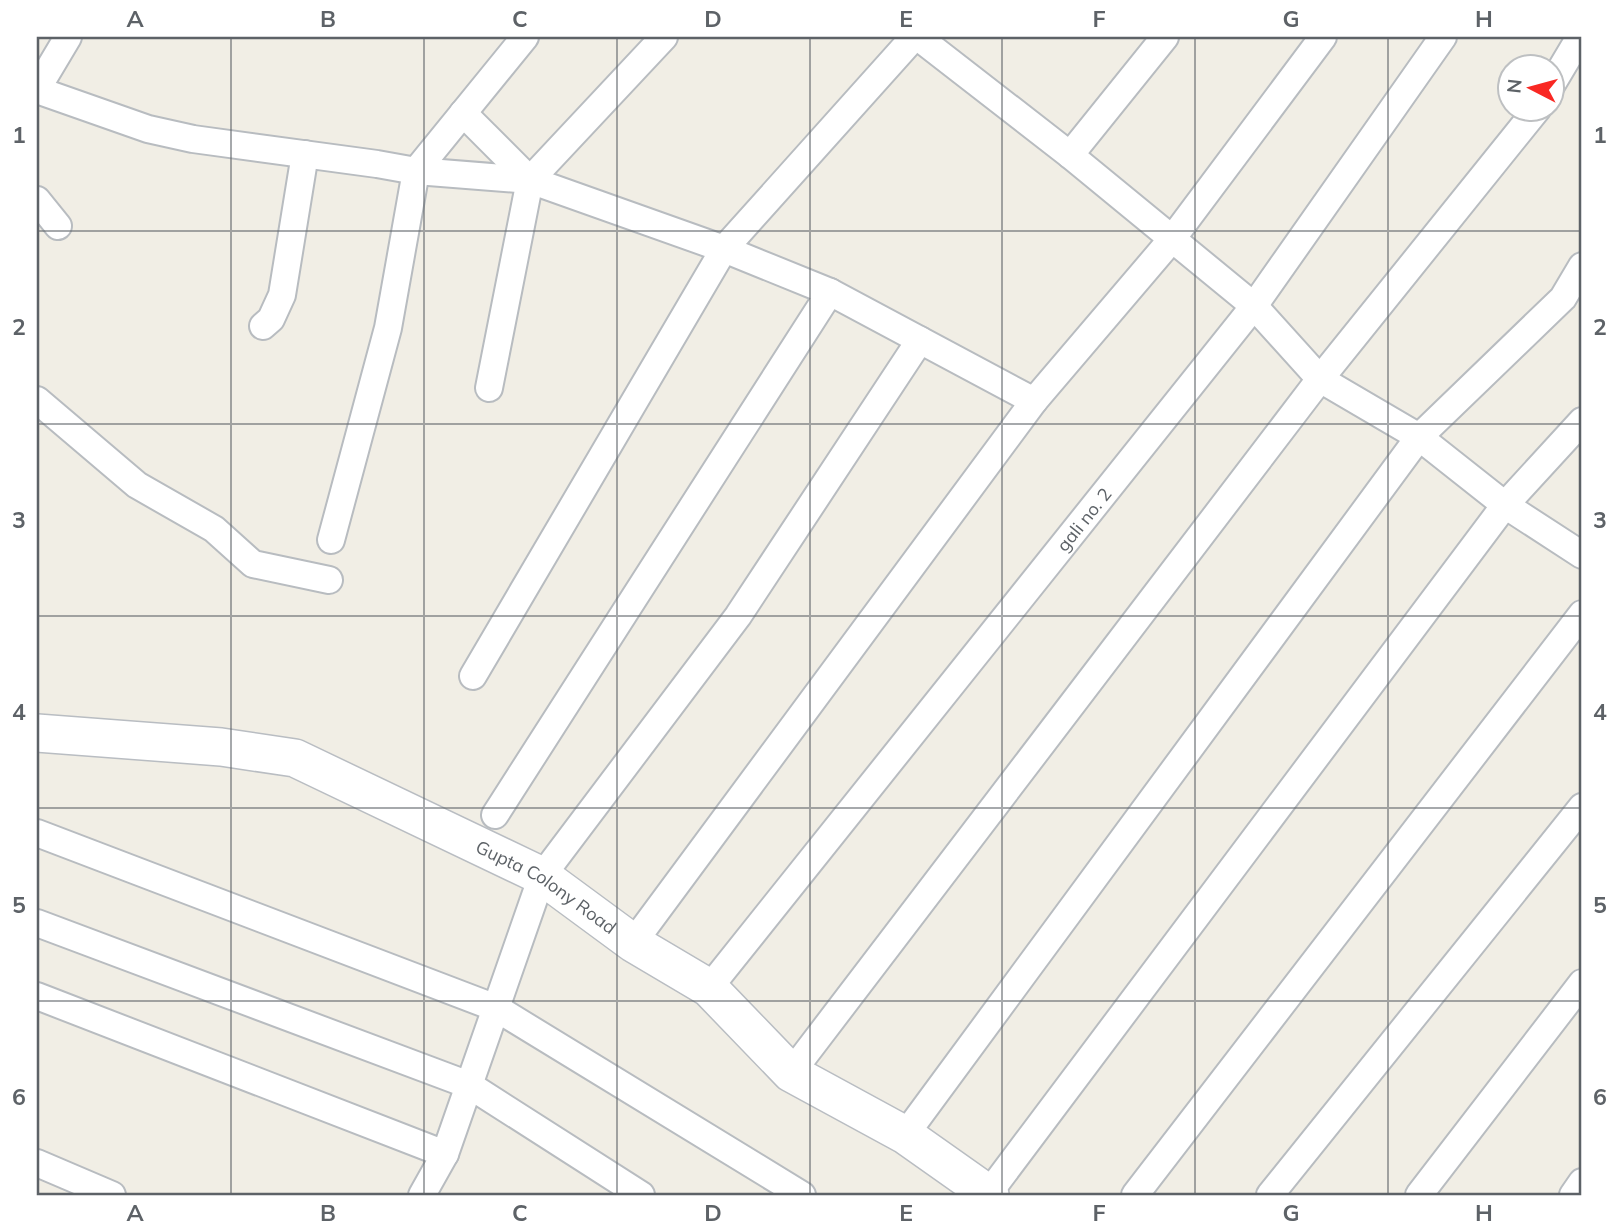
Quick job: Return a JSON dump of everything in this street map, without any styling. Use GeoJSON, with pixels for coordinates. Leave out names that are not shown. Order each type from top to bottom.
{"type":"FeatureCollection","features":[{"type":"Feature","properties":{"kind":"street"},"geometry":{"type":"LineString","coordinates":[[68,37],[37,90],[148,129],[228,145],[416,171],[530,180],[724,249],[830,292],[1034,401]]}},
{"type":"Feature","properties":{"kind":"street"},"geometry":{"type":"LineString","coordinates":[[331,540],[388,328],[416,171],[525,37]]}},
{"type":"Feature","properties":{"kind":"street"},"geometry":{"type":"LineString","coordinates":[[489,388],[530,180],[664,37]]}},
{"type":"Feature","properties":{"kind":"street"},"geometry":{"type":"LineString","coordinates":[[473,677],[724,249],[916,37],[1070,155],[1254,306],[1320,379],[1419,437],[1505,505],[1582,555]]}},
{"type":"Feature","properties":{"kind":"street"},"geometry":{"type":"LineString","coordinates":[[1070,155],[1165,37]]}},
{"type":"Feature","properties":{"kind":"street"},"geometry":{"type":"LineString","coordinates":[[633,943],[1034,401],[1172,239],[1323,37]]}},
{"type":"Feature","properties":{"kind":"street","name":"gali no. 2"},"geometry":{"type":"LineString","coordinates":[[709,988],[1254,306],[1443,37]]}},
{"type":"Feature","properties":{"kind":"street"},"geometry":{"type":"LineString","coordinates":[[1566,60],[1580,37]]}},
{"type":"Feature","properties":{"kind":"street"},"geometry":{"type":"LineString","coordinates":[[463,113],[530,180]]}},
{"type":"Feature","properties":{"kind":"street"},"geometry":{"type":"LineString","coordinates":[[791,1073],[1320,379],[1527,122]]}},
{"type":"Feature","properties":{"kind":"street"},"geometry":{"type":"LineString","coordinates":[[263,326],[271,319],[282,295],[305,154]]}},
{"type":"Feature","properties":{"kind":"street"},"geometry":{"type":"LineString","coordinates":[[37,200],[58,226]]}},
{"type":"Feature","properties":{"kind":"street"},"geometry":{"type":"LineString","coordinates":[[905,1135],[1419,437],[1563,298],[1582,266]]}},
{"type":"Feature","properties":{"kind":"street"},"geometry":{"type":"LineString","coordinates":[[495,816],[830,292]]}},
{"type":"Feature","properties":{"kind":"street"},"geometry":{"type":"LineString","coordinates":[[422,1195],[445,1154],[542,876],[738,616],[920,340]]}},
{"type":"Feature","properties":{"kind":"street"},"geometry":{"type":"LineString","coordinates":[[37,400],[137,485],[214,529],[253,564],[329,580]]}},
{"type":"Feature","properties":{"kind":"street"},"geometry":{"type":"LineString","coordinates":[[989,1195],[1505,505],[1582,421]]}},
{"type":"Feature","properties":{"kind":"street"},"geometry":{"type":"LineString","coordinates":[[1135,1195],[1582,614]]}},
{"type":"Feature","properties":{"kind":"street","name":"Gupta Colony Road"},"geometry":{"type":"LineString","coordinates":[[37,733],[221,747],[295,758],[542,876],[633,943],[709,988],[791,1073],[905,1135],[989,1195]]}},
{"type":"Feature","properties":{"kind":"street"},"geometry":{"type":"LineString","coordinates":[[1270,1195],[1582,807]]}},
{"type":"Feature","properties":{"kind":"street"},"geometry":{"type":"LineString","coordinates":[[37,833],[496,1008],[802,1195]]}},
{"type":"Feature","properties":{"kind":"street"},"geometry":{"type":"LineString","coordinates":[[37,923],[469,1085],[641,1195]]}},
{"type":"Feature","properties":{"kind":"street"},"geometry":{"type":"LineString","coordinates":[[1419,1195],[1582,983]]}},
{"type":"Feature","properties":{"kind":"street"},"geometry":{"type":"LineString","coordinates":[[37,996],[445,1154]]}},
{"type":"Feature","properties":{"kind":"street"},"geometry":{"type":"LineString","coordinates":[[37,1163],[112,1195]]}},
{"type":"Feature","properties":{"kind":"street"},"geometry":{"type":"LineString","coordinates":[[1573,1195],[1582,1182]]}}]}
